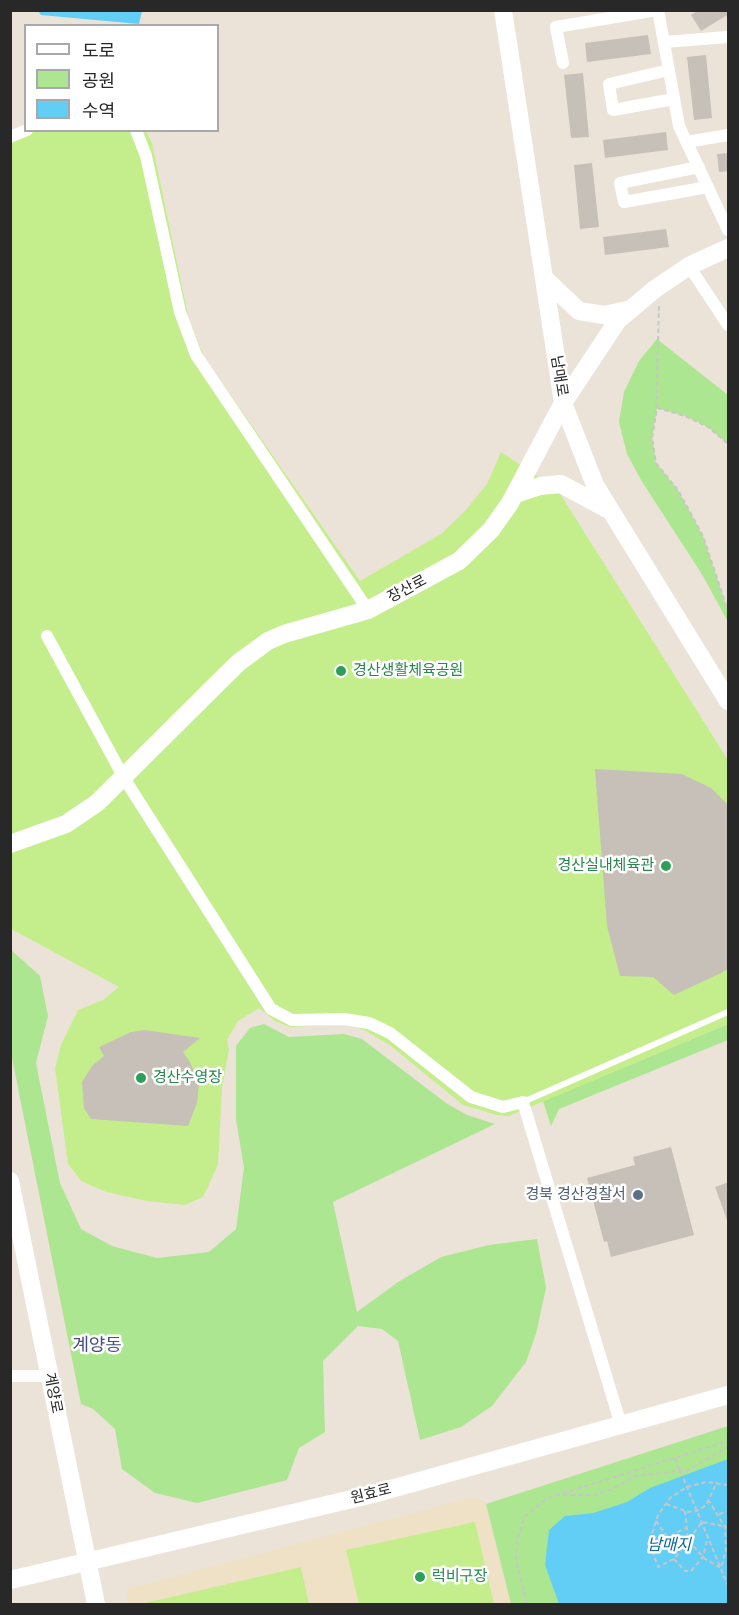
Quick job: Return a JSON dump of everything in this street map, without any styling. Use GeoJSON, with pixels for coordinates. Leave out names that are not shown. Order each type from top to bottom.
{"type":"FeatureCollection","features":[{"type":"Feature","properties":{"kind":"street","name":"남매로"},"geometry":{"type":"LineString","coordinates":[[503,10],[563,403],[586,465],[609,510],[729,701]]}},
{"type":"Feature","properties":{"kind":"street"},"geometry":{"type":"LineString","coordinates":[[563,63],[556,27],[658,10],[680,126],[729,230]]}},
{"type":"Feature","properties":{"kind":"street"},"geometry":{"type":"LineString","coordinates":[[664,42],[729,37]]}},
{"type":"Feature","properties":{"kind":"street"},"geometry":{"type":"LineString","coordinates":[[669,70],[609,84],[613,110],[674,99]]}},
{"type":"Feature","properties":{"kind":"street"},"geometry":{"type":"LineString","coordinates":[[10,137],[24,131]]}},
{"type":"Feature","properties":{"kind":"street"},"geometry":{"type":"LineString","coordinates":[[137,132],[146,156],[180,312],[190,341],[206,372],[368,610]]}},
{"type":"Feature","properties":{"kind":"street"},"geometry":{"type":"LineString","coordinates":[[687,142],[729,135]]}},
{"type":"Feature","properties":{"kind":"street"},"geometry":{"type":"LineString","coordinates":[[699,168],[620,183],[624,202],[708,187]]}},
{"type":"Feature","properties":{"kind":"street","name":"장산로"},"geometry":{"type":"LineString","coordinates":[[10,844],[66,824],[89,810],[252,652],[284,634],[368,610],[459,561],[491,530],[516,494],[563,403],[609,331],[629,309],[660,285],[690,266],[729,248]]}},
{"type":"Feature","properties":{"kind":"street"},"geometry":{"type":"LineString","coordinates":[[690,266],[729,325]]}},
{"type":"Feature","properties":{"kind":"street"},"geometry":{"type":"LineString","coordinates":[[544,278],[579,311],[604,315],[629,309]]}},
{"type":"Feature","properties":{"kind":"street"},"geometry":{"type":"LineString","coordinates":[[516,494],[540,486],[561,484],[609,510]]}},
{"type":"Feature","properties":{"kind":"street"},"geometry":{"type":"LineString","coordinates":[[47,636],[124,778],[271,1009],[292,1020],[344,1019],[369,1023],[390,1033],[471,1097],[503,1107],[523,1102],[621,1425]]}},
{"type":"Feature","properties":{"kind":"street","name":"계양로"},"geometry":{"type":"LineString","coordinates":[[11,1183],[96,1605]]}},
{"type":"Feature","properties":{"kind":"street"},"geometry":{"type":"LineString","coordinates":[[10,1376],[50,1376]]}},
{"type":"Feature","properties":{"kind":"street","name":"원효로"},"geometry":{"type":"LineString","coordinates":[[10,1580],[373,1494],[729,1395]]}},
{"type":"Feature","properties":{"kind":"lane"},"geometry":{"type":"LineString","coordinates":[[523,1102],[729,1012]]}},
{"type":"Feature","properties":{"kind":"path"},"geometry":{"type":"LineString","coordinates":[[660,285],[655,365],[656,408],[652,437],[656,463],[678,490],[703,536],[729,611]]}},
{"type":"Feature","properties":{"kind":"path"},"geometry":{"type":"LineString","coordinates":[[656,408],[685,416],[708,428],[729,444]]}},
{"type":"Feature","properties":{"kind":"path"},"geometry":{"type":"LineString","coordinates":[[527,1605],[516,1560],[517,1541],[525,1516],[548,1498],[729,1441]]}},
{"type":"Feature","properties":{"kind":"path"},"geometry":{"type":"LineString","coordinates":[[560,1494],[594,1496],[613,1489],[635,1476],[682,1473],[704,1463],[729,1447]]}},
{"type":"Feature","properties":{"kind":"path"},"geometry":{"type":"LineString","coordinates":[[675,1457],[729,1586]]}},
{"type":"Feature","properties":{"kind":"path"},"geometry":{"type":"LineString","coordinates":[[702,1522],[674,1559],[658,1566],[651,1547],[656,1521],[666,1504],[687,1487],[706,1482],[729,1485]]}},
{"type":"Feature","properties":{"kind":"path"},"geometry":{"type":"LineString","coordinates":[[666,1504],[685,1511],[697,1511],[709,1501],[717,1482]]}},
{"type":"Feature","properties":{"kind":"path"},"geometry":{"type":"LineString","coordinates":[[709,1501],[727,1527],[727,1547],[721,1568]]}},
{"type":"Feature","properties":{"kind":"path"},"geometry":{"type":"LineString","coordinates":[[685,1511],[688,1540],[703,1557],[721,1568]]}},
{"type":"Feature","properties":{"kind":"path"},"geometry":{"type":"LineString","coordinates":[[719,1514],[729,1511]]}},
{"type":"Feature","properties":{"kind":"path"},"geometry":{"type":"LineString","coordinates":[[656,1521],[668,1538]]}},
{"type":"Feature","properties":{"kind":"path"},"geometry":{"type":"LineString","coordinates":[[702,1522],[727,1527]]}},
{"type":"Feature","properties":{"kind":"path"},"geometry":{"type":"LineString","coordinates":[[651,1547],[685,1528]]}},
{"type":"Feature","properties":{"kind":"path"},"geometry":{"type":"LineString","coordinates":[[674,1559],[689,1572],[703,1557],[708,1536]]}},
{"type":"Feature","properties":{"kind":"shaded area"},"geometry":{"type":"Polygon","coordinates":[[[473,1497],[485,1501],[511,1604],[127,1604],[127,1589],[473,1497]]]}},
{"type":"Feature","properties":{"kind":"green space","name":"경산생활체육공원"},"geometry":{"type":"Polygon","coordinates":[[[11,130],[24,130],[24,132],[146,132],[152,143],[189,320],[204,357],[360,581],[441,534],[465,511],[487,484],[501,452],[557,489],[728,760],[728,1024],[509,1116],[497,1115],[463,1105],[391,1046],[350,1024],[290,1027],[275,1021],[259,1008],[238,1021],[227,1040],[229,1050],[222,1087],[218,1165],[203,1197],[185,1205],[147,1201],[106,1192],[81,1181],[68,1164],[55,1068],[61,1045],[78,1010],[103,1000],[119,987],[11,929],[11,130]]]}},
{"type":"Feature","properties":{"kind":"green space"},"geometry":{"type":"Polygon","coordinates":[[[657,339],[728,395],[728,444],[708,427],[685,416],[657,408],[652,437],[656,463],[678,490],[703,536],[728,611],[728,622],[703,576],[641,480],[627,454],[619,422],[624,392],[639,361],[657,339]]]}},
{"type":"Feature","properties":{"kind":"green space"},"geometry":{"type":"Polygon","coordinates":[[[10,949],[40,976],[48,1016],[36,1063],[60,1183],[81,1229],[112,1246],[157,1258],[209,1252],[236,1229],[244,1168],[236,1119],[236,1046],[250,1028],[264,1024],[289,1037],[344,1034],[362,1039],[446,1103],[467,1115],[495,1124],[333,1202],[357,1312],[398,1282],[441,1257],[489,1245],[537,1239],[546,1288],[536,1334],[526,1362],[492,1406],[461,1427],[420,1440],[398,1341],[382,1329],[358,1326],[323,1361],[325,1432],[299,1448],[287,1480],[197,1503],[155,1493],[122,1469],[115,1429],[93,1409],[81,1404],[11,1053],[10,949]]]}},
{"type":"Feature","properties":{"kind":"green space"},"geometry":{"type":"Polygon","coordinates":[[[728,1024],[728,1040],[559,1109],[551,1126],[543,1101],[728,1024]]]}},
{"type":"Feature","properties":{"kind":"green space","name":"남매지"},"geometry":{"type":"Polygon","coordinates":[[[728,1426],[728,1604],[511,1604],[486,1504],[728,1426]]]}},
{"type":"Feature","properties":{"kind":"green space","name":"럭비구장"},"geometry":{"type":"Polygon","coordinates":[[[475,1522],[494,1604],[359,1604],[346,1550],[475,1522]]]}},
{"type":"Feature","properties":{"kind":"green space"},"geometry":{"type":"Polygon","coordinates":[[[301,1567],[309,1604],[145,1604],[145,1603],[301,1567]]]}},
{"type":"Feature","properties":{"kind":"water"},"geometry":{"type":"Polygon","coordinates":[[[38,11],[142,11],[139,24],[41,15],[38,11]]]}},
{"type":"Feature","properties":{"kind":"water","name":"남매지"},"geometry":{"type":"Polygon","coordinates":[[[728,1459],[728,1604],[559,1604],[545,1565],[549,1530],[565,1516],[593,1513],[627,1502],[650,1488],[728,1459]]]}},
{"type":"Feature","properties":{"kind":"building"},"geometry":{"type":"Polygon","coordinates":[[[699,10],[729,10],[729,14],[701,31],[691,15],[699,10]]]}},
{"type":"Feature","properties":{"kind":"building"},"geometry":{"type":"Polygon","coordinates":[[[648,35],[651,54],[587,62],[585,43],[648,35]]]}},
{"type":"Feature","properties":{"kind":"building"},"geometry":{"type":"Polygon","coordinates":[[[706,55],[712,118],[694,120],[687,57],[706,55]]]}},
{"type":"Feature","properties":{"kind":"building"},"geometry":{"type":"Polygon","coordinates":[[[583,73],[589,137],[571,138],[564,75],[583,73]]]}},
{"type":"Feature","properties":{"kind":"building"},"geometry":{"type":"Polygon","coordinates":[[[666,132],[668,150],[605,158],[603,140],[666,132]]]}},
{"type":"Feature","properties":{"kind":"building"},"geometry":{"type":"Polygon","coordinates":[[[729,153],[729,171],[719,172],[717,154],[729,153]]]}},
{"type":"Feature","properties":{"kind":"building"},"geometry":{"type":"Polygon","coordinates":[[[592,163],[599,227],[580,229],[574,165],[592,163]]]}},
{"type":"Feature","properties":{"kind":"building"},"geometry":{"type":"Polygon","coordinates":[[[666,229],[669,247],[605,255],[603,237],[666,229]]]}},
{"type":"Feature","properties":{"kind":"building","name":"경산실내체육관"},"geometry":{"type":"Polygon","coordinates":[[[595,769],[682,774],[711,788],[729,806],[729,968],[674,995],[653,977],[620,976],[607,926],[595,769]]]}},
{"type":"Feature","properties":{"kind":"building","name":"경산수영장"},"geometry":{"type":"Polygon","coordinates":[[[145,1030],[200,1038],[183,1052],[199,1084],[197,1103],[188,1126],[91,1119],[84,1108],[82,1082],[92,1066],[104,1056],[99,1047],[131,1032],[145,1030]]]}},
{"type":"Feature","properties":{"kind":"building","name":"경북 경산경찰서"},"geometry":{"type":"Polygon","coordinates":[[[671,1147],[694,1235],[611,1257],[607,1241],[604,1242],[587,1178],[635,1165],[633,1157],[671,1147]]]}},
{"type":"Feature","properties":{"kind":"building"},"geometry":{"type":"Polygon","coordinates":[[[729,1182],[729,1220],[727,1220],[715,1187],[729,1182]]]}},
{"type":"Feature","properties":{"kind":"place","name":"경산생활체육공원"},"geometry":{"type":"Point","coordinates":[341,671]}},
{"type":"Feature","properties":{"kind":"place","name":"경산실내체육관"},"geometry":{"type":"Point","coordinates":[666,866]}},
{"type":"Feature","properties":{"kind":"place","name":"경산수영장"},"geometry":{"type":"Point","coordinates":[141,1078]}},
{"type":"Feature","properties":{"kind":"place","name":"경북 경산경찰서"},"geometry":{"type":"Point","coordinates":[638,1195]}},
{"type":"Feature","properties":{"kind":"place","name":"럭비구장"},"geometry":{"type":"Point","coordinates":[420,1577]}},
{"type":"Feature","properties":{"kind":"district","name":"계양동"},"geometry":{"type":"Point","coordinates":[97,1346]}}]}
